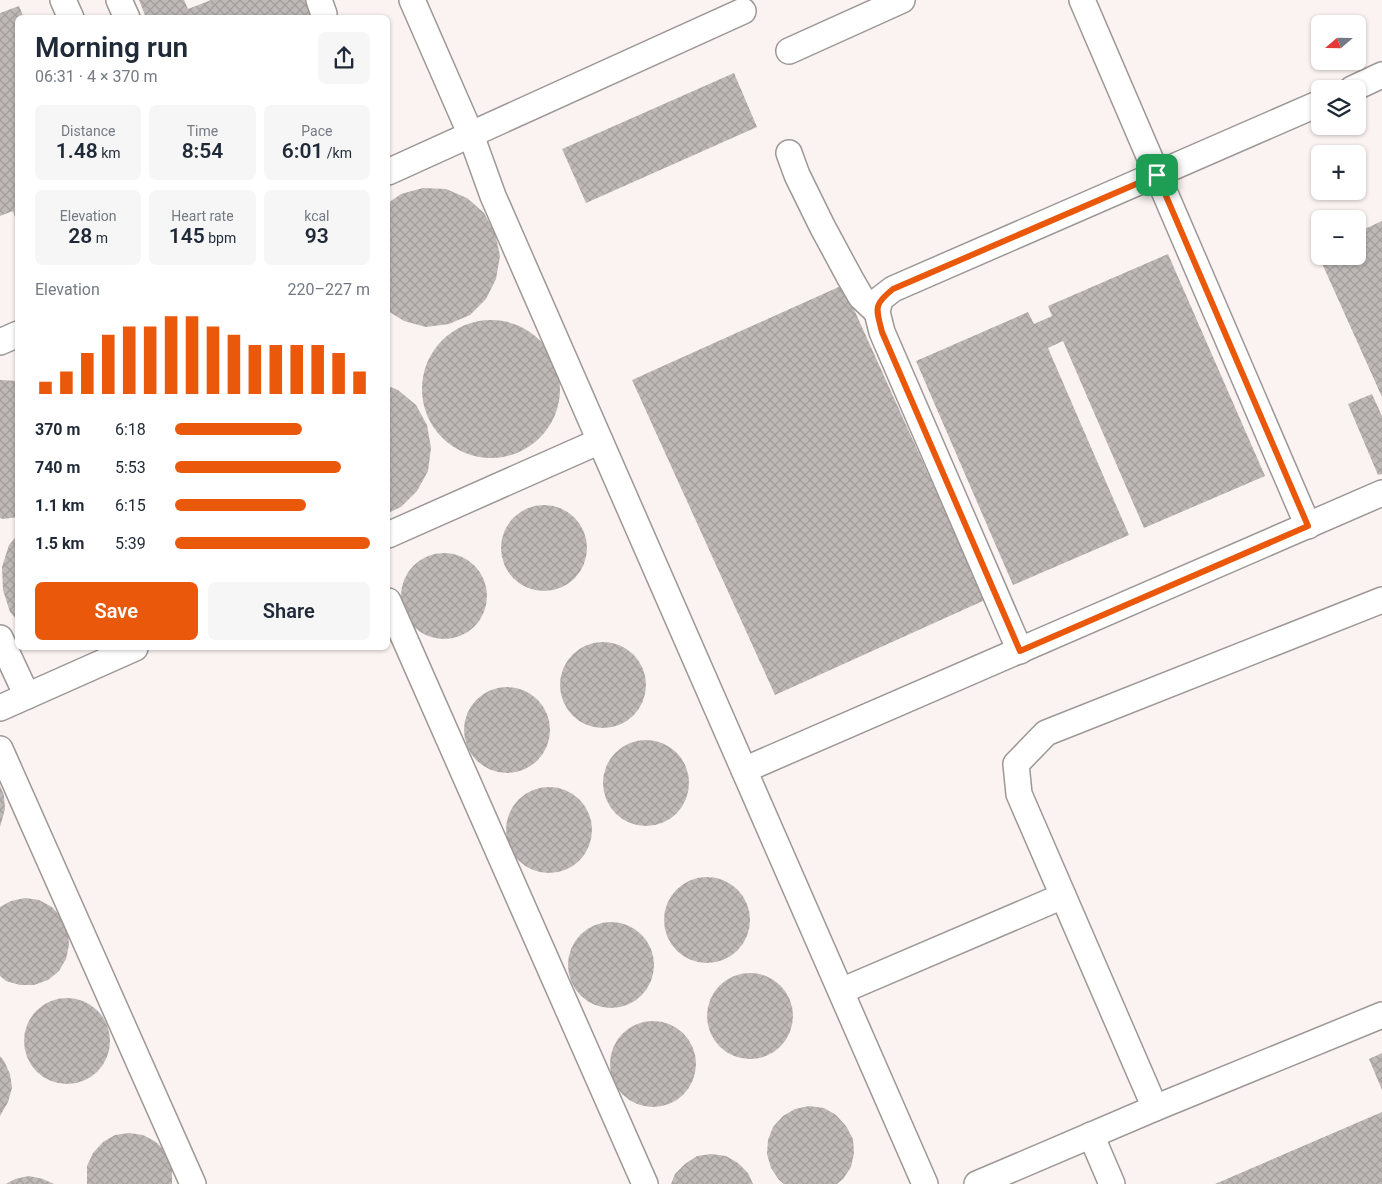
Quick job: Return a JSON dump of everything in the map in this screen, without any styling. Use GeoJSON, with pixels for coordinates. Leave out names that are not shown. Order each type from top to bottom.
{"type":"FeatureCollection","features":[{"type":"Feature","properties":{"kind":"lane"},"geometry":{"type":"LineString","coordinates":[[63,0],[70,15]]}},
{"type":"Feature","properties":{"kind":"lane"},"geometry":{"type":"LineString","coordinates":[[120,0],[126,15]]}},
{"type":"Feature","properties":{"kind":"lane"},"geometry":{"type":"LineString","coordinates":[[319,0],[324,15]]}},
{"type":"Feature","properties":{"kind":"lane"},"geometry":{"type":"LineString","coordinates":[[412,0],[471,135],[493,196],[925,1184]]}},
{"type":"Feature","properties":{"kind":"lane"},"geometry":{"type":"LineString","coordinates":[[789,51],[902,0]]}},
{"type":"Feature","properties":{"kind":"lane"},"geometry":{"type":"LineString","coordinates":[[1082,0],[1308,526]]}},
{"type":"Feature","properties":{"kind":"lane"},"geometry":{"type":"LineString","coordinates":[[390,171],[743,11]]}},
{"type":"Feature","properties":{"kind":"lane"},"geometry":{"type":"LineString","coordinates":[[1366,82],[1382,75]]}},
{"type":"Feature","properties":{"kind":"lane"},"geometry":{"type":"LineString","coordinates":[[1020,651],[882,332],[877,312],[880,299],[893,289],[1311,107]]}},
{"type":"Feature","properties":{"kind":"lane"},"geometry":{"type":"LineString","coordinates":[[789,153],[797,175],[850,278],[861,297],[877,312]]}},
{"type":"Feature","properties":{"kind":"lane"},"geometry":{"type":"LineString","coordinates":[[0,342],[15,335]]}},
{"type":"Feature","properties":{"kind":"lane"},"geometry":{"type":"LineString","coordinates":[[390,534],[600,441]]}},
{"type":"Feature","properties":{"kind":"lane"},"geometry":{"type":"LineString","coordinates":[[744,770],[1382,493]]}},
{"type":"Feature","properties":{"kind":"lane"},"geometry":{"type":"LineString","coordinates":[[1155,1108],[1019,794],[1016,764],[1046,733],[1382,600]]}},
{"type":"Feature","properties":{"kind":"lane"},"geometry":{"type":"LineString","coordinates":[[390,606],[645,1184]]}},
{"type":"Feature","properties":{"kind":"lane"},"geometry":{"type":"LineString","coordinates":[[0,638],[27,696]]}},
{"type":"Feature","properties":{"kind":"lane"},"geometry":{"type":"LineString","coordinates":[[0,708],[130,650]]}},
{"type":"Feature","properties":{"kind":"lane"},"geometry":{"type":"LineString","coordinates":[[0,749],[193,1184]]}},
{"type":"Feature","properties":{"kind":"lane"},"geometry":{"type":"LineString","coordinates":[[841,991],[1063,896]]}},
{"type":"Feature","properties":{"kind":"lane"},"geometry":{"type":"LineString","coordinates":[[977,1184],[1155,1108],[1382,1015]]}},
{"type":"Feature","properties":{"kind":"lane"},"geometry":{"type":"LineString","coordinates":[[1092,1135],[1112,1184]]}},
{"type":"Feature","properties":{"kind":"building"},"geometry":{"type":"Polygon","coordinates":[[[139,0],[184,0],[188,9],[211,0],[312,0],[318,15],[145,15],[139,0]]]}},
{"type":"Feature","properties":{"kind":"building"},"geometry":{"type":"Polygon","coordinates":[[[19,6],[23,15],[15,15],[15,217],[13,211],[0,216],[0,13],[19,6]]]}},
{"type":"Feature","properties":{"kind":"building"},"geometry":{"type":"Polygon","coordinates":[[[734,73],[757,127],[586,203],[562,149],[734,73]]]}},
{"type":"Feature","properties":{"kind":"building"},"geometry":{"type":"Polygon","coordinates":[[[423,188],[446,189],[467,198],[484,213],[495,233],[500,256],[496,279],[486,299],[470,315],[449,324],[426,327],[404,321],[390,312],[390,202],[401,194],[423,188]]]}},
{"type":"Feature","properties":{"kind":"building"},"geometry":{"type":"Polygon","coordinates":[[[1382,221],[1382,397],[1323,265],[1366,265],[1366,228],[1382,221]]]}},
{"type":"Feature","properties":{"kind":"building"},"geometry":{"type":"Polygon","coordinates":[[[1168,254],[1265,476],[1144,528],[1063,341],[1048,348],[1129,535],[1013,585],[916,361],[1028,312],[1034,324],[1052,316],[1048,306],[1168,254]]]}},
{"type":"Feature","properties":{"kind":"building"},"geometry":{"type":"Polygon","coordinates":[[[843,285],[985,600],[775,695],[632,380],[843,285]]]}},
{"type":"Feature","properties":{"kind":"building"},"geometry":{"type":"Polygon","coordinates":[[[491,320],[517,325],[540,340],[555,363],[560,389],[555,415],[540,438],[517,453],[491,458],[465,453],[442,438],[427,415],[422,389],[427,363],[442,340],[465,325],[491,320]]]}},
{"type":"Feature","properties":{"kind":"building"},"geometry":{"type":"Polygon","coordinates":[[[0,380],[15,381],[15,517],[0,518],[0,380]]]}},
{"type":"Feature","properties":{"kind":"building"},"geometry":{"type":"Polygon","coordinates":[[[390,387],[398,390],[416,405],[427,425],[431,448],[428,471],[417,491],[401,507],[390,512],[390,387]]]}},
{"type":"Feature","properties":{"kind":"building"},"geometry":{"type":"Polygon","coordinates":[[[1372,394],[1382,416],[1382,474],[1378,475],[1348,404],[1372,394]]]}},
{"type":"Feature","properties":{"kind":"building"},"geometry":{"type":"Polygon","coordinates":[[[544,505],[561,508],[575,517],[584,531],[587,548],[584,565],[575,579],[561,588],[544,591],[527,588],[513,579],[504,565],[501,548],[504,531],[513,517],[527,508],[544,505]]]}},
{"type":"Feature","properties":{"kind":"building"},"geometry":{"type":"Polygon","coordinates":[[[15,538],[15,618],[10,612],[3,590],[2,567],[9,545],[15,538]]]}},
{"type":"Feature","properties":{"kind":"building"},"geometry":{"type":"Polygon","coordinates":[[[444,553],[461,556],[475,565],[484,579],[487,596],[484,613],[475,627],[461,636],[444,639],[427,636],[413,627],[404,613],[401,596],[404,579],[413,565],[427,556],[444,553]]]}},
{"type":"Feature","properties":{"kind":"building"},"geometry":{"type":"Polygon","coordinates":[[[603,642],[620,645],[634,654],[643,668],[646,685],[643,702],[634,716],[620,725],[603,728],[586,725],[572,716],[563,702],[560,685],[563,668],[572,654],[586,645],[603,642]]]}},
{"type":"Feature","properties":{"kind":"building"},"geometry":{"type":"Polygon","coordinates":[[[507,687],[524,690],[538,699],[547,713],[550,730],[547,747],[538,761],[524,770],[507,773],[490,770],[476,761],[467,747],[464,730],[467,713],[476,699],[490,690],[507,687]]]}},
{"type":"Feature","properties":{"kind":"building"},"geometry":{"type":"Polygon","coordinates":[[[646,740],[663,743],[677,752],[686,766],[689,783],[686,800],[677,814],[663,823],[646,826],[629,823],[615,814],[606,800],[603,783],[606,766],[615,752],[629,743],[646,740]]]}},
{"type":"Feature","properties":{"kind":"building"},"geometry":{"type":"Polygon","coordinates":[[[0,786],[4,795],[5,809],[0,827],[0,786]]]}},
{"type":"Feature","properties":{"kind":"building"},"geometry":{"type":"Polygon","coordinates":[[[549,787],[566,790],[580,799],[589,813],[592,830],[589,847],[580,861],[566,870],[549,873],[532,870],[518,861],[509,847],[506,830],[509,813],[518,799],[532,790],[549,787]]]}},
{"type":"Feature","properties":{"kind":"building"},"geometry":{"type":"Polygon","coordinates":[[[707,877],[724,880],[738,889],[747,903],[750,920],[747,937],[738,951],[724,960],[707,963],[690,960],[676,951],[667,937],[664,920],[667,903],[676,889],[690,880],[707,877]]]}},
{"type":"Feature","properties":{"kind":"building"},"geometry":{"type":"Polygon","coordinates":[[[25,898],[39,900],[52,907],[62,918],[68,931],[69,945],[66,959],[59,971],[48,980],[34,985],[20,985],[6,981],[0,976],[0,907],[11,901],[25,898]]]}},
{"type":"Feature","properties":{"kind":"building"},"geometry":{"type":"Polygon","coordinates":[[[611,922],[628,925],[642,934],[651,948],[654,965],[651,982],[642,996],[628,1005],[611,1008],[594,1005],[580,996],[571,982],[568,965],[571,948],[580,934],[594,925],[611,922]]]}},
{"type":"Feature","properties":{"kind":"building"},"geometry":{"type":"Polygon","coordinates":[[[750,973],[767,976],[781,985],[790,999],[793,1016],[790,1033],[781,1047],[767,1056],[750,1059],[733,1056],[719,1047],[710,1033],[707,1016],[710,999],[719,985],[733,976],[750,973]]]}},
{"type":"Feature","properties":{"kind":"building"},"geometry":{"type":"Polygon","coordinates":[[[67,998],[84,1001],[98,1010],[107,1024],[110,1041],[107,1058],[98,1072],[84,1081],[67,1084],[50,1081],[36,1072],[27,1058],[24,1041],[27,1024],[36,1010],[50,1001],[67,998]]]}},
{"type":"Feature","properties":{"kind":"building"},"geometry":{"type":"Polygon","coordinates":[[[653,1021],[670,1024],[684,1033],[693,1047],[696,1064],[693,1081],[684,1095],[670,1104],[653,1107],[636,1104],[622,1095],[613,1081],[610,1064],[613,1047],[622,1033],[636,1024],[653,1021]]]}},
{"type":"Feature","properties":{"kind":"building"},"geometry":{"type":"Polygon","coordinates":[[[1382,1053],[1382,1090],[1369,1059],[1382,1053]]]}},
{"type":"Feature","properties":{"kind":"building"},"geometry":{"type":"Polygon","coordinates":[[[0,1056],[10,1074],[12,1088],[8,1102],[0,1116],[0,1056]]]}},
{"type":"Feature","properties":{"kind":"building"},"geometry":{"type":"Polygon","coordinates":[[[809,1106],[824,1108],[836,1115],[846,1126],[853,1139],[854,1153],[851,1167],[837,1184],[784,1184],[771,1168],[767,1154],[768,1140],[773,1127],[783,1116],[795,1109],[809,1106]]]}},
{"type":"Feature","properties":{"kind":"building"},"geometry":{"type":"Polygon","coordinates":[[[1382,1112],[1382,1184],[1215,1184],[1382,1112]]]}},
{"type":"Feature","properties":{"kind":"building"},"geometry":{"type":"Polygon","coordinates":[[[129,1133],[143,1135],[156,1142],[166,1152],[172,1165],[172,1184],[87,1184],[87,1166],[93,1153],[103,1142],[115,1135],[129,1133]]]}},
{"type":"Feature","properties":{"kind":"building"},"geometry":{"type":"Polygon","coordinates":[[[711,1154],[726,1156],[738,1163],[748,1173],[753,1184],[671,1184],[675,1174],[685,1164],[697,1156],[711,1154]]]}},
{"type":"Feature","properties":{"kind":"building"},"geometry":{"type":"Polygon","coordinates":[[[29,1176],[54,1184],[6,1184],[15,1179],[29,1176]]]}},
{"type":"Feature","properties":{"kind":"route"},"geometry":{"type":"LineString","coordinates":[[1157,175],[1308,526],[1020,651],[882,332],[877,312],[880,299],[893,289],[1157,175]]}}]}
